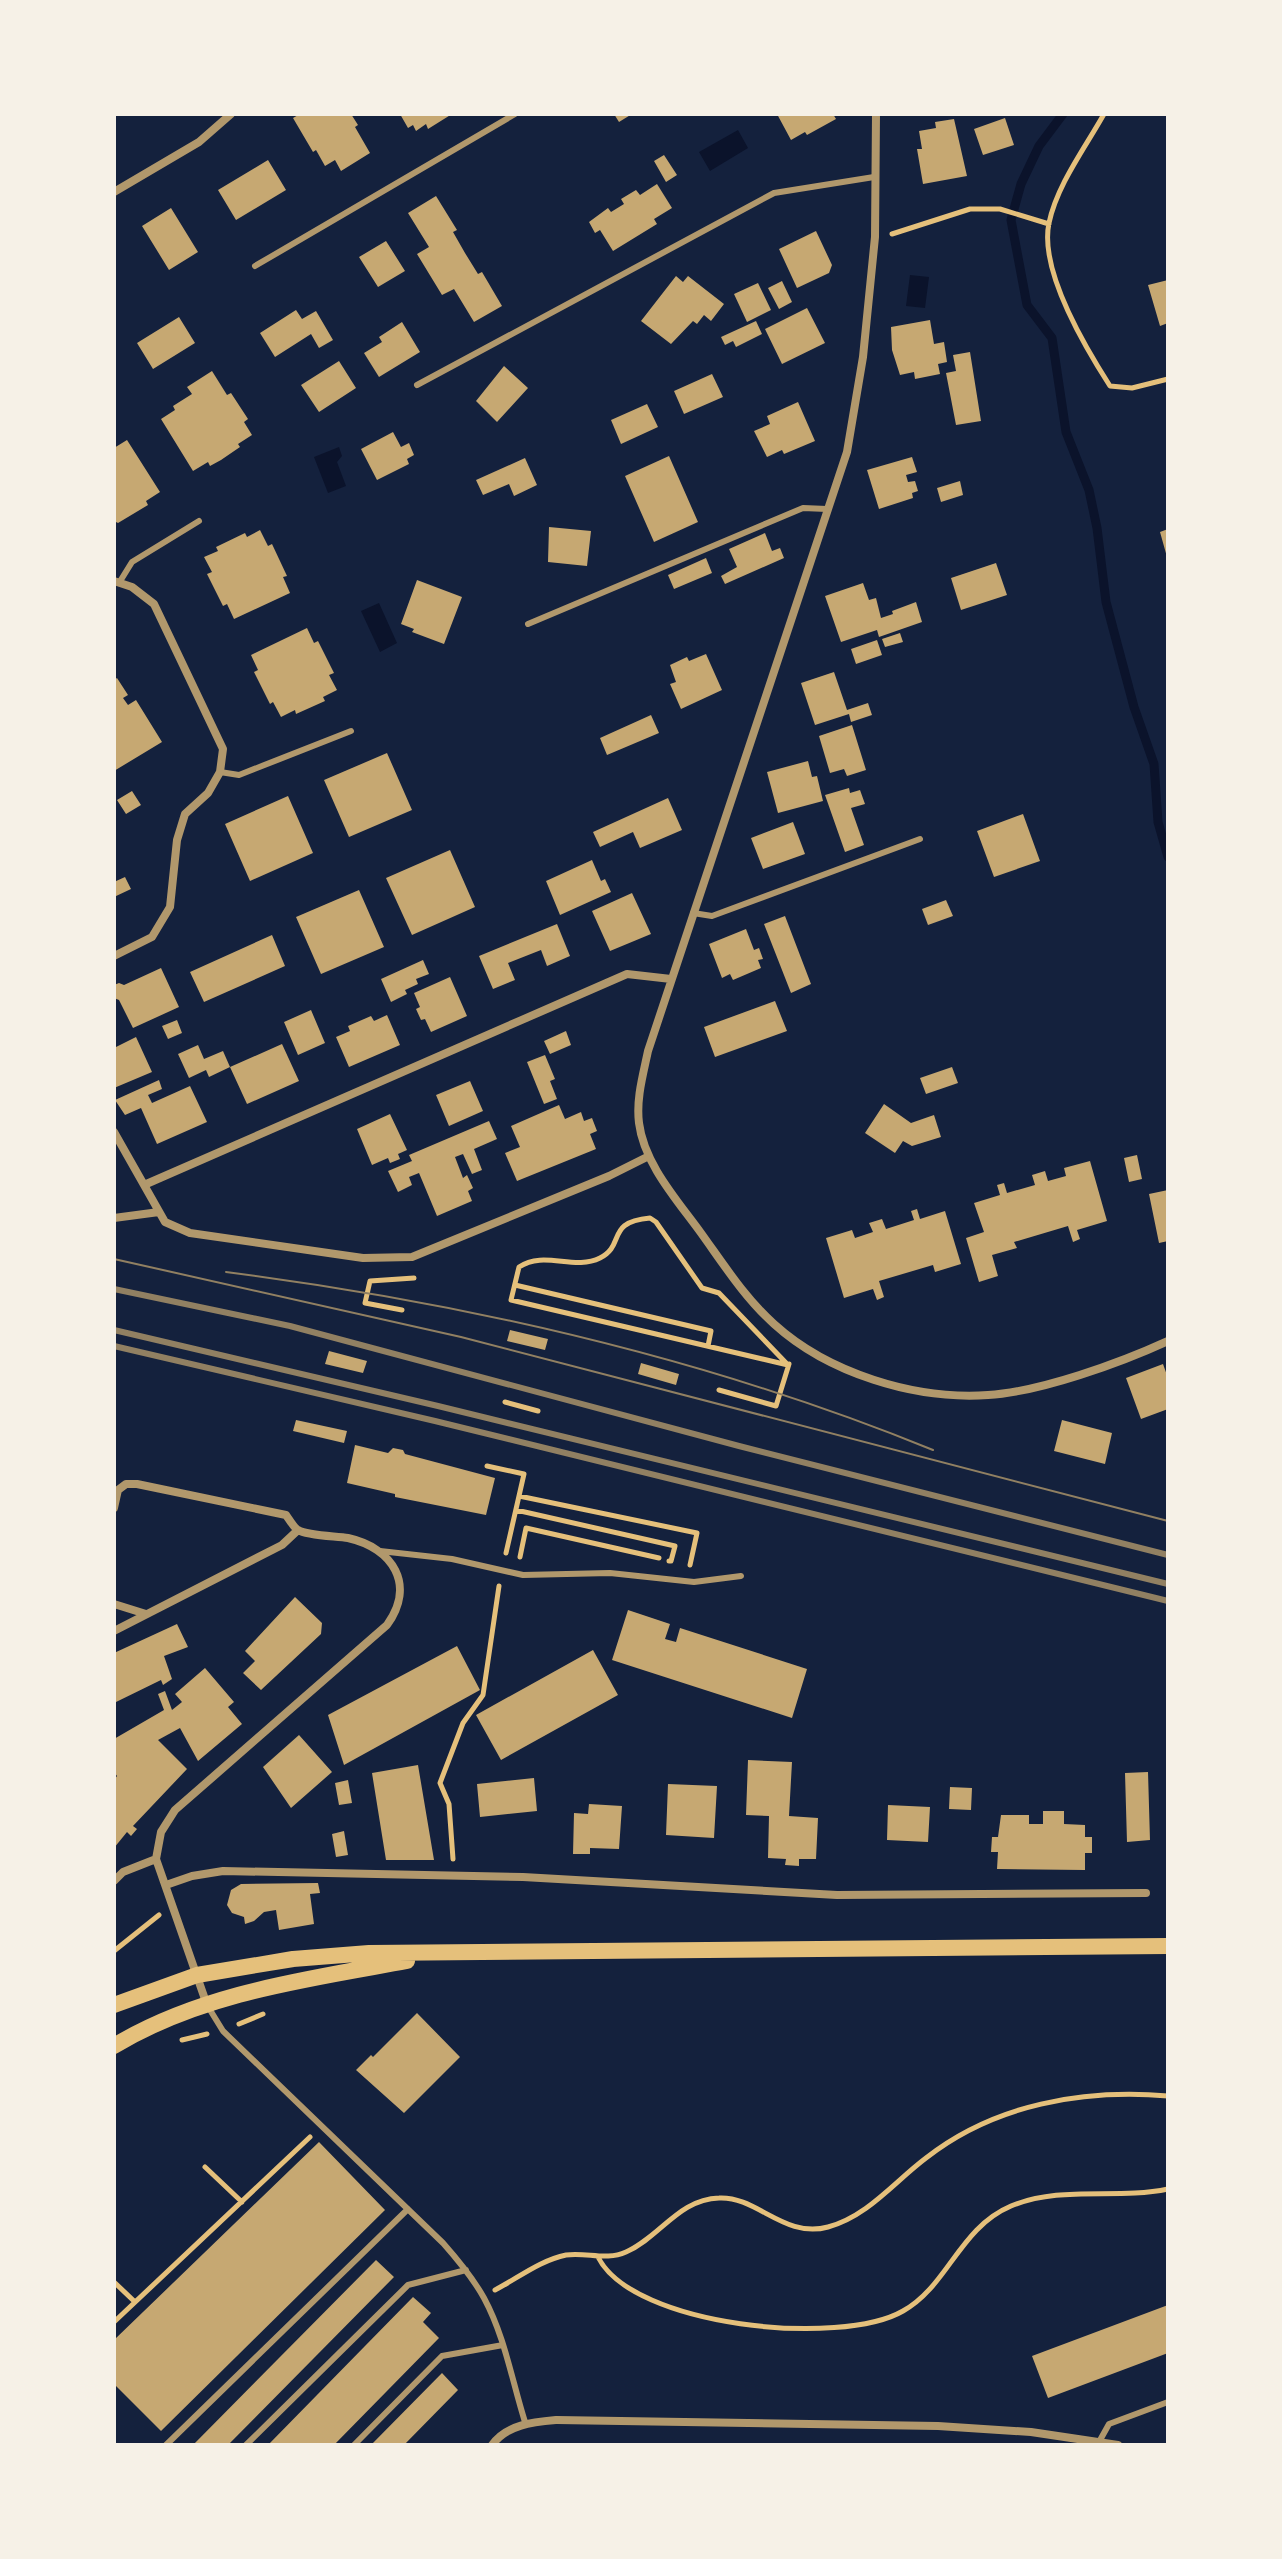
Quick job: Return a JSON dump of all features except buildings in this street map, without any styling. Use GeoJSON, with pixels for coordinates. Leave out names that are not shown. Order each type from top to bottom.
{"type":"FeatureCollection","features":[{"type":"Feature","properties":{"kind":"main road"},"geometry":{"type":"LineString","coordinates":[[114,2005],[197,1975],[278,1961],[369,1953],[1168,1946]]}},
{"type":"Feature","properties":{"kind":"main road"},"geometry":{"type":"LineString","coordinates":[[114,2046],[168,2018],[207,2005],[321,1977],[454,1953]]}},
{"type":"Feature","properties":{"kind":"street"},"geometry":{"type":"LineString","coordinates":[[114,192],[199,142],[231,114]]}},
{"type":"Feature","properties":{"kind":"street"},"geometry":{"type":"LineString","coordinates":[[876,114],[875,237],[861,373],[847,452],[648,1051],[639,1092],[639,1124],[649,1156],[733,1277],[776,1325],[794,1340],[850,1370],[896,1385],[931,1392],[990,1395],[1033,1388],[1168,1341]]}},
{"type":"Feature","properties":{"kind":"street"},"geometry":{"type":"LineString","coordinates":[[114,956],[152,937],[170,907],[177,840],[185,814],[208,793],[220,772],[223,749],[154,604],[132,587],[116,582]]}},
{"type":"Feature","properties":{"kind":"street"},"geometry":{"type":"LineString","coordinates":[[144,1185],[627,974],[671,979]]}},
{"type":"Feature","properties":{"kind":"street"},"geometry":{"type":"LineString","coordinates":[[114,1132],[159,1212],[171,1227],[190,1233],[363,1258],[412,1257],[609,1176],[649,1156]]}},
{"type":"Feature","properties":{"kind":"street"},"geometry":{"type":"LineString","coordinates":[[114,1218],[159,1212]]}},
{"type":"Feature","properties":{"kind":"street"},"geometry":{"type":"LineString","coordinates":[[114,1508],[118,1490],[126,1484],[137,1484],[286,1515],[298,1530],[366,1543],[391,1563],[400,1578],[402,1591],[395,1614],[374,1638],[175,1810],[161,1832],[156,1859],[207,2005]]}},
{"type":"Feature","properties":{"kind":"street"},"geometry":{"type":"LineString","coordinates":[[114,1631],[282,1545],[298,1530]]}},
{"type":"Feature","properties":{"kind":"street"},"geometry":{"type":"LineString","coordinates":[[114,1604],[146,1614]]}},
{"type":"Feature","properties":{"kind":"street"},"geometry":{"type":"LineString","coordinates":[[114,1881],[123,1872],[156,1859]]}},
{"type":"Feature","properties":{"kind":"street"},"geometry":{"type":"LineString","coordinates":[[166,1885],[192,1876],[223,1871],[523,1877],[837,1895],[1146,1893]]}},
{"type":"Feature","properties":{"kind":"street"},"geometry":{"type":"LineString","coordinates":[[492,2445],[525,2422],[557,2420],[938,2426],[1031,2432],[1118,2445]]}},
{"type":"Feature","properties":{"kind":"lane"},"geometry":{"type":"LineString","coordinates":[[255,266],[515,114]]}},
{"type":"Feature","properties":{"kind":"lane"},"geometry":{"type":"LineString","coordinates":[[417,385],[774,193],[874,177]]}},
{"type":"Feature","properties":{"kind":"lane"},"geometry":{"type":"LineString","coordinates":[[528,624],[803,508],[827,509]]}},
{"type":"Feature","properties":{"kind":"lane"},"geometry":{"type":"LineString","coordinates":[[116,582],[132,562],[199,521]]}},
{"type":"Feature","properties":{"kind":"lane"},"geometry":{"type":"LineString","coordinates":[[220,772],[239,775],[351,731]]}},
{"type":"Feature","properties":{"kind":"lane"},"geometry":{"type":"LineString","coordinates":[[693,913],[712,916],[920,839]]}},
{"type":"Feature","properties":{"kind":"lane"},"geometry":{"type":"LineString","coordinates":[[377,1551],[452,1559],[516,1574],[610,1573],[687,1581],[741,1576]]}},
{"type":"Feature","properties":{"kind":"lane"},"geometry":{"type":"LineString","coordinates":[[207,2005],[223,2031],[443,2243],[466,2270],[483,2296],[503,2345],[525,2422]]}},
{"type":"Feature","properties":{"kind":"lane"},"geometry":{"type":"LineString","coordinates":[[166,2445],[408,2209]]}},
{"type":"Feature","properties":{"kind":"lane"},"geometry":{"type":"LineString","coordinates":[[246,2445],[408,2285],[466,2270]]}},
{"type":"Feature","properties":{"kind":"lane"},"geometry":{"type":"LineString","coordinates":[[354,2445],[442,2356],[503,2345]]}},
{"type":"Feature","properties":{"kind":"lane"},"geometry":{"type":"LineString","coordinates":[[1099,2442],[1109,2424],[1168,2402]]}},
{"type":"Feature","properties":{"kind":"path"},"geometry":{"type":"LineString","coordinates":[[1104,114],[1059,194],[1049,224],[1047,255],[1081,342],[1110,386],[1132,388],[1168,379]]}},
{"type":"Feature","properties":{"kind":"path"},"geometry":{"type":"LineString","coordinates":[[875,237],[902,232],[970,209],[1000,209],[1049,224]]}},
{"type":"Feature","properties":{"kind":"path"},"geometry":{"type":"LineString","coordinates":[[650,1218],[656,1222],[702,1288],[719,1293],[788,1365],[511,1300],[519,1267],[529,1260],[590,1262],[603,1257],[622,1225],[632,1219],[650,1218]]}},
{"type":"Feature","properties":{"kind":"path"},"geometry":{"type":"LineString","coordinates":[[402,1310],[365,1303],[370,1281],[418,1277]]}},
{"type":"Feature","properties":{"kind":"path"},"geometry":{"type":"LineString","coordinates":[[515,1285],[711,1331],[708,1346]]}},
{"type":"Feature","properties":{"kind":"path"},"geometry":{"type":"LineString","coordinates":[[719,1390],[776,1406],[788,1365]]}},
{"type":"Feature","properties":{"kind":"path"},"geometry":{"type":"LineString","coordinates":[[505,1402],[538,1411]]}},
{"type":"Feature","properties":{"kind":"path"},"geometry":{"type":"LineString","coordinates":[[487,1466],[524,1474],[507,1548]]}},
{"type":"Feature","properties":{"kind":"path"},"geometry":{"type":"LineString","coordinates":[[519,1496],[697,1533],[687,1581]]}},
{"type":"Feature","properties":{"kind":"path"},"geometry":{"type":"LineString","coordinates":[[516,1510],[675,1546],[671,1561],[526,1528],[516,1574]]}},
{"type":"Feature","properties":{"kind":"path"},"geometry":{"type":"LineString","coordinates":[[454,1876],[449,1804],[440,1783],[463,1723],[483,1695],[501,1571]]}},
{"type":"Feature","properties":{"kind":"path"},"geometry":{"type":"LineString","coordinates":[[114,1951],[172,1904]]}},
{"type":"Feature","properties":{"kind":"path"},"geometry":{"type":"LineString","coordinates":[[223,2031],[266,2014]]}},
{"type":"Feature","properties":{"kind":"path"},"geometry":{"type":"LineString","coordinates":[[483,2296],[552,2259],[568,2255],[598,2257],[626,2252],[672,2216],[706,2199],[723,2197],[736,2201],[791,2227],[824,2228],[858,2215],[947,2143],[993,2118],[1085,2096],[1122,2093],[1168,2096]]}},
{"type":"Feature","properties":{"kind":"path"},"geometry":{"type":"LineString","coordinates":[[114,2322],[322,2125]]}},
{"type":"Feature","properties":{"kind":"path"},"geometry":{"type":"LineString","coordinates":[[205,2167],[242,2202]]}},
{"type":"Feature","properties":{"kind":"path"},"geometry":{"type":"LineString","coordinates":[[598,2257],[612,2277],[641,2297],[697,2316],[802,2328],[854,2327],[893,2316],[916,2302],[975,2229],[1010,2206],[1067,2194],[1168,2189]]}},
{"type":"Feature","properties":{"kind":"path"},"geometry":{"type":"LineString","coordinates":[[114,2282],[135,2302]]}},
{"type":"Feature","properties":{"kind":"water"},"geometry":{"type":"Polygon","coordinates":[[[738,130],[748,148],[710,171],[699,152],[738,130]]]}},
{"type":"Feature","properties":{"kind":"water"},"geometry":{"type":"Polygon","coordinates":[[[910,275],[929,277],[925,308],[906,306],[910,275]]]}},
{"type":"Feature","properties":{"kind":"water"},"geometry":{"type":"Polygon","coordinates":[[[339,447],[342,456],[337,462],[346,486],[328,493],[314,457],[339,447]]]}},
{"type":"Feature","properties":{"kind":"water"},"geometry":{"type":"Polygon","coordinates":[[[379,603],[397,643],[380,652],[361,611],[379,603]]]}},
{"type":"Feature","properties":{"kind":"waterway"},"geometry":{"type":"LineString","coordinates":[[1063,114],[1039,146],[1021,184],[1011,220],[1027,305],[1052,338],[1066,432],[1089,490],[1106,602],[1134,707],[1154,764],[1158,822],[1168,857]]}},
{"type":"Feature","properties":{"kind":"tram line"},"geometry":{"type":"LineString","coordinates":[[114,1259],[461,1337],[1168,1521]]}},
{"type":"Feature","properties":{"kind":"tram line"},"geometry":{"type":"LineString","coordinates":[[226,1272],[406,1300],[585,1338],[761,1388],[933,1450]]}},
{"type":"Feature","properties":{"kind":"railway"},"geometry":{"type":"LineString","coordinates":[[114,1289],[290,1326],[739,1446],[1168,1555]]}},
{"type":"Feature","properties":{"kind":"railway"},"geometry":{"type":"LineString","coordinates":[[114,1330],[1168,1584]]}},
{"type":"Feature","properties":{"kind":"railway"},"geometry":{"type":"LineString","coordinates":[[114,1346],[435,1421],[1168,1601]]}}]}
